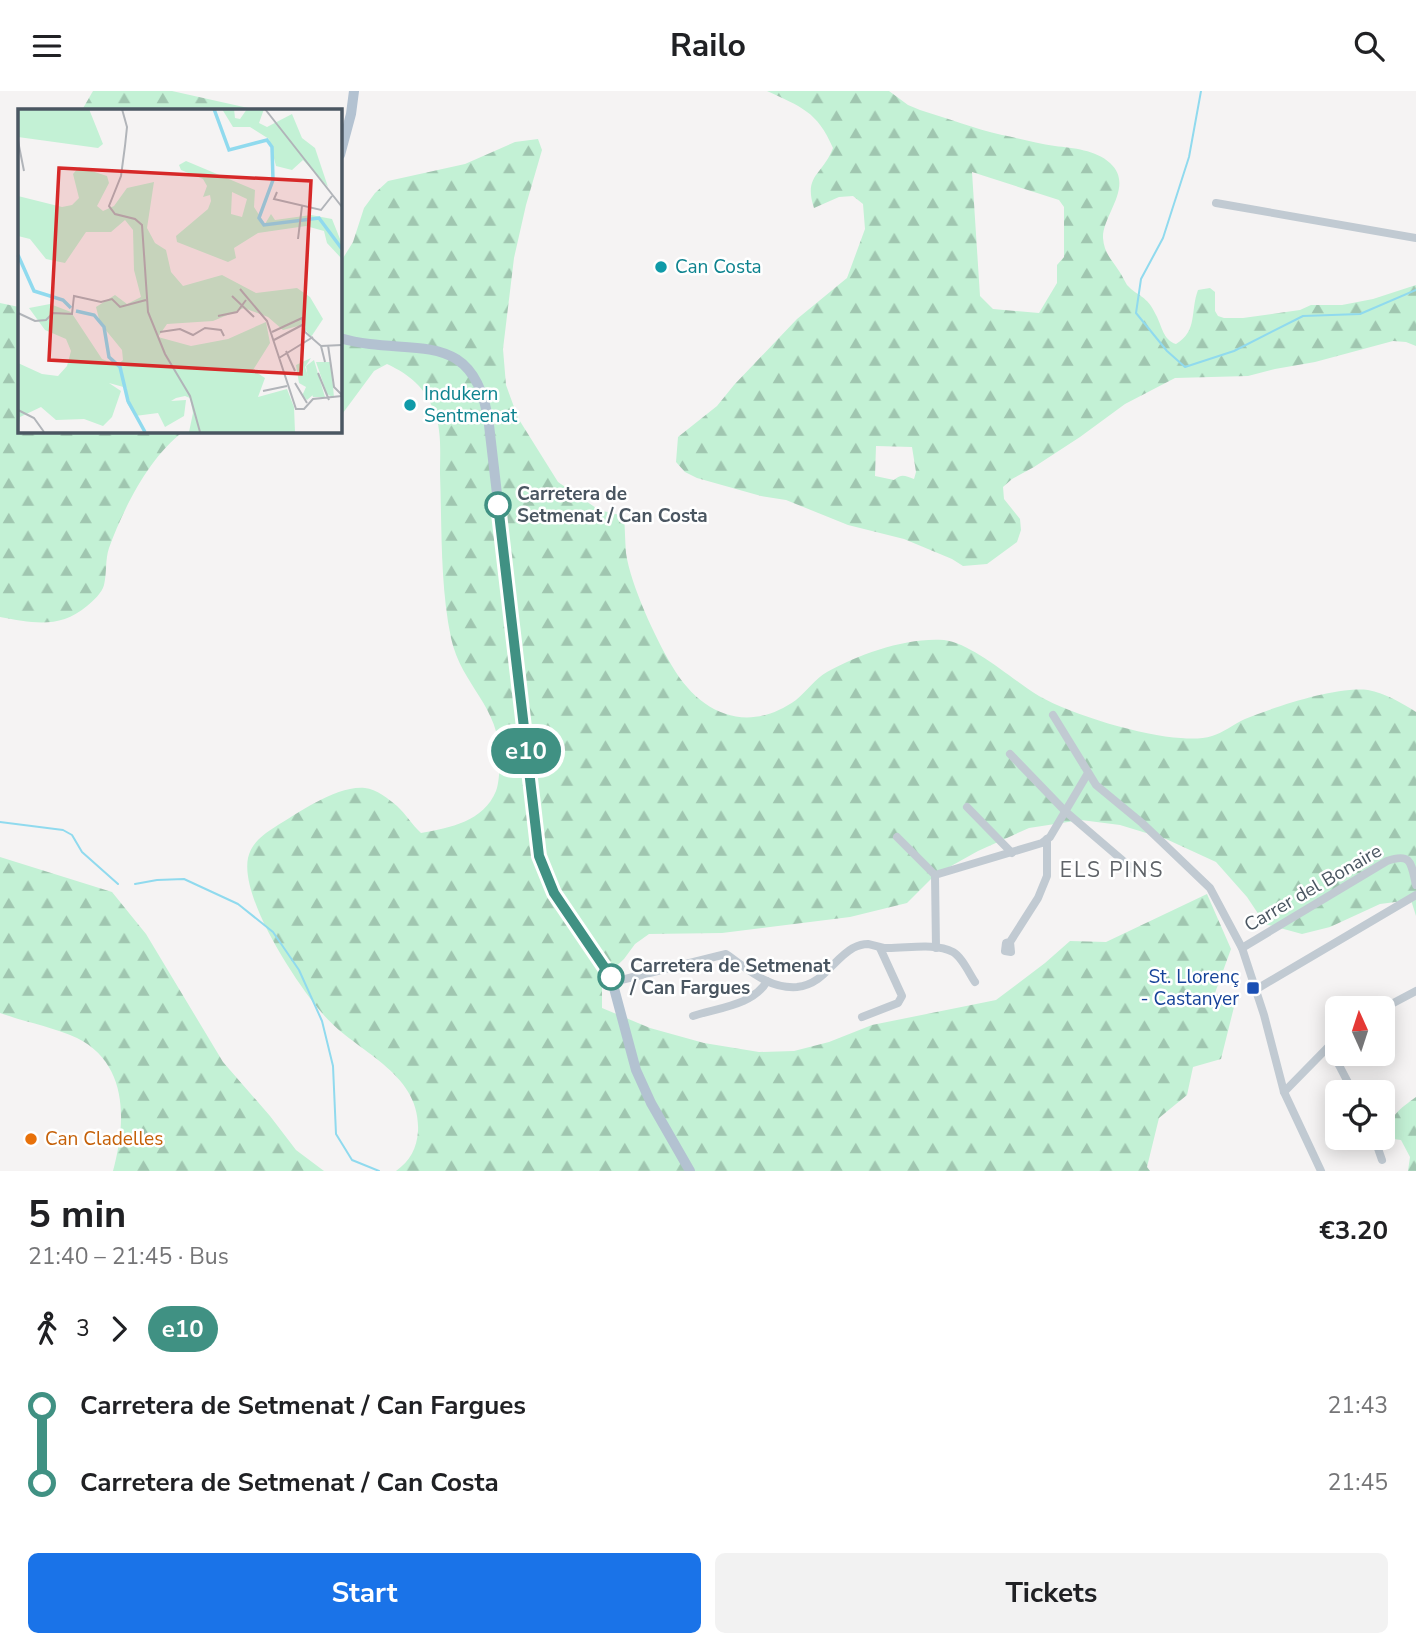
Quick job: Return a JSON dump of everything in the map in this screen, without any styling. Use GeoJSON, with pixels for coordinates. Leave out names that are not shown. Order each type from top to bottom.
{"type":"FeatureCollection","features":[{"type":"Feature","properties":{"kind":"main road"},"geometry":{"type":"LineString","coordinates":[[341,151],[354,91]]}},
{"type":"Feature","properties":{"kind":"main road"},"geometry":{"type":"LineString","coordinates":[[341,338],[435,350],[451,355],[475,376],[484,397],[539,856],[554,893],[590,942],[613,982],[636,1070],[651,1103],[690,1171]]}},
{"type":"Feature","properties":{"kind":"street"},"geometry":{"type":"LineString","coordinates":[[1216,203],[1416,238]]}},
{"type":"Feature","properties":{"kind":"street"},"geometry":{"type":"LineString","coordinates":[[1052,715],[1088,773],[1105,794],[1142,823],[1210,888],[1241,948],[1284,1092],[1321,1171]]}},
{"type":"Feature","properties":{"kind":"street"},"geometry":{"type":"LineString","coordinates":[[1010,754],[1065,811],[1135,871]]}},
{"type":"Feature","properties":{"kind":"street"},"geometry":{"type":"LineString","coordinates":[[1010,942],[1038,898],[1047,876],[1047,839],[1088,773]]}},
{"type":"Feature","properties":{"kind":"street"},"geometry":{"type":"LineString","coordinates":[[967,807],[1012,853]]}},
{"type":"Feature","properties":{"kind":"street"},"geometry":{"type":"LineString","coordinates":[[897,837],[935,875],[936,947]]}},
{"type":"Feature","properties":{"kind":"street"},"geometry":{"type":"LineString","coordinates":[[935,875],[1012,853],[1047,839]]}},
{"type":"Feature","properties":{"kind":"street","name":"Carrer del Bonaire"},"geometry":{"type":"LineString","coordinates":[[1241,948],[1387,860],[1400,856],[1411,864],[1416,885]]}},
{"type":"Feature","properties":{"kind":"street"},"geometry":{"type":"LineString","coordinates":[[1255,990],[1416,895]]}},
{"type":"Feature","properties":{"kind":"street"},"geometry":{"type":"LineString","coordinates":[[613,982],[726,954],[767,982],[799,987],[816,981],[831,969],[842,955],[856,946],[868,944],[880,948],[936,947],[955,953],[975,982]]}},
{"type":"Feature","properties":{"kind":"street"},"geometry":{"type":"LineString","coordinates":[[862,1017],[898,1003],[902,996],[880,948]]}},
{"type":"Feature","properties":{"kind":"street"},"geometry":{"type":"LineString","coordinates":[[693,1016],[750,999],[762,991],[767,982]]}},
{"type":"Feature","properties":{"kind":"street"},"geometry":{"type":"LineString","coordinates":[[1395,1002],[1416,991]]}},
{"type":"Feature","properties":{"kind":"street"},"geometry":{"type":"LineString","coordinates":[[1284,1092],[1325,1050]]}},
{"type":"Feature","properties":{"kind":"street"},"geometry":{"type":"LineString","coordinates":[[1379,1150],[1382,1160]]}},
{"type":"Feature","properties":{"kind":"green space"},"geometry":{"type":"Polygon","coordinates":[[[93,91],[172,91],[253,109],[83,109],[93,91]]]}},
{"type":"Feature","properties":{"kind":"green space"},"geometry":{"type":"Polygon","coordinates":[[[767,91],[889,91],[908,105],[971,127],[1098,155],[1110,163],[1117,172],[1119,181],[1116,201],[1104,229],[1105,248],[1127,285],[1146,300],[1166,336],[1176,344],[1191,327],[1198,290],[1210,288],[1215,292],[1215,311],[1218,316],[1243,318],[1300,310],[1311,305],[1342,305],[1373,299],[1416,285],[1416,346],[1393,341],[1315,362],[1248,376],[1175,378],[1125,404],[1003,487],[1004,499],[1020,519],[1021,530],[1017,542],[987,564],[963,566],[904,539],[848,525],[786,500],[761,496],[697,478],[685,472],[676,462],[678,437],[717,406],[797,319],[847,278],[865,229],[863,204],[853,196],[839,197],[814,208],[811,197],[813,182],[833,148],[814,118],[799,106],[767,91]],[[972,172],[980,296],[993,309],[1039,313],[1057,283],[1057,265],[1064,257],[1064,207],[1059,200],[972,172]],[[876,446],[875,476],[894,480],[901,476],[914,479],[916,472],[912,447],[876,446]]]}},
{"type":"Feature","properties":{"kind":"green space"},"geometry":{"type":"Polygon","coordinates":[[[538,139],[542,150],[514,258],[503,349],[506,385],[518,418],[558,482],[599,510],[624,516],[629,566],[651,626],[683,683],[711,707],[726,714],[743,717],[778,711],[796,700],[823,675],[854,659],[899,644],[944,640],[967,648],[993,663],[1053,703],[1128,729],[1165,736],[1193,739],[1208,737],[1288,703],[1340,691],[1368,690],[1381,693],[1416,712],[1416,916],[1411,900],[1380,904],[1330,927],[1302,934],[1265,924],[1247,897],[1216,862],[1166,839],[1120,825],[1081,820],[1029,828],[978,851],[935,875],[907,903],[850,917],[722,933],[649,934],[635,944],[610,972],[602,988],[602,1008],[650,1028],[704,1043],[759,1052],[794,1051],[829,1042],[872,1025],[996,1000],[1070,941],[1106,942],[1207,894],[1231,949],[1215,993],[1234,1007],[1221,1059],[1193,1067],[1187,1095],[1159,1118],[1147,1167],[1150,1171],[396,1171],[409,1158],[418,1131],[416,1110],[409,1093],[383,1064],[335,1027],[298,982],[261,917],[248,875],[248,858],[254,844],[266,833],[306,808],[342,791],[365,788],[378,792],[397,806],[421,833],[443,829],[475,816],[491,801],[496,791],[500,764],[495,727],[456,655],[447,618],[437,418],[421,388],[410,377],[387,364],[374,371],[341,416],[341,261],[353,242],[364,208],[388,181],[465,164],[515,142],[538,139]]]}},
{"type":"Feature","properties":{"kind":"green space"},"geometry":{"type":"Polygon","coordinates":[[[0,303],[18,307],[18,432],[183,432],[160,454],[139,483],[109,548],[104,585],[92,602],[77,613],[56,621],[35,622],[0,617],[0,303]]]}},
{"type":"Feature","properties":{"kind":"green space"},"geometry":{"type":"Polygon","coordinates":[[[0,857],[112,892],[146,934],[223,1062],[296,1150],[324,1171],[113,1171],[121,1115],[115,1079],[106,1063],[94,1049],[77,1038],[0,1013],[0,857]]]}},
{"type":"Feature","properties":{"kind":"green space"},"geometry":{"type":"Polygon","coordinates":[[[1416,1097],[1416,1171],[1408,1171],[1410,1157],[1401,1140],[1395,1139],[1395,1114],[1416,1097]]]}},
{"type":"Feature","properties":{"kind":"waterway"},"geometry":{"type":"LineString","coordinates":[[1201,91],[1189,157],[1163,238],[1141,279],[1136,313],[1167,351],[1185,367],[1234,351],[1303,316],[1360,314],[1416,290]]}},
{"type":"Feature","properties":{"kind":"waterway"},"geometry":{"type":"LineString","coordinates":[[0,822],[63,830],[72,835],[82,852],[118,884]]}},
{"type":"Feature","properties":{"kind":"waterway"},"geometry":{"type":"LineString","coordinates":[[135,884],[184,879],[238,904],[273,932],[299,970],[322,1021],[333,1066],[336,1134],[352,1160],[379,1171]]}},
{"type":"Feature","properties":{"kind":"bus line","name":"e10"},"geometry":{"type":"LineString","coordinates":[[498,505],[539,856],[554,893],[590,942],[611,977]]}},
{"type":"Feature","properties":{"kind":"place","name":"Can Costa"},"geometry":{"type":"Point","coordinates":[661,267]}},
{"type":"Feature","properties":{"kind":"place","name":"Indukern Sentmenat"},"geometry":{"type":"Point","coordinates":[410,405]}},
{"type":"Feature","properties":{"kind":"place","name":"Carretera de Setmenat / Can Costa"},"geometry":{"type":"Point","coordinates":[498,505]}},
{"type":"Feature","properties":{"kind":"place","name":"Carretera de Setmenat / Can Fargues"},"geometry":{"type":"Point","coordinates":[611,977]}},
{"type":"Feature","properties":{"kind":"place","name":"St. Llorenç - Castanyer"},"geometry":{"type":"Point","coordinates":[1253,988]}},
{"type":"Feature","properties":{"kind":"place","name":"Can Cladelles"},"geometry":{"type":"Point","coordinates":[31,1139]}},
{"type":"Feature","properties":{"kind":"district","name":"ELS PINS"},"geometry":{"type":"Point","coordinates":[1112,870]}}]}
